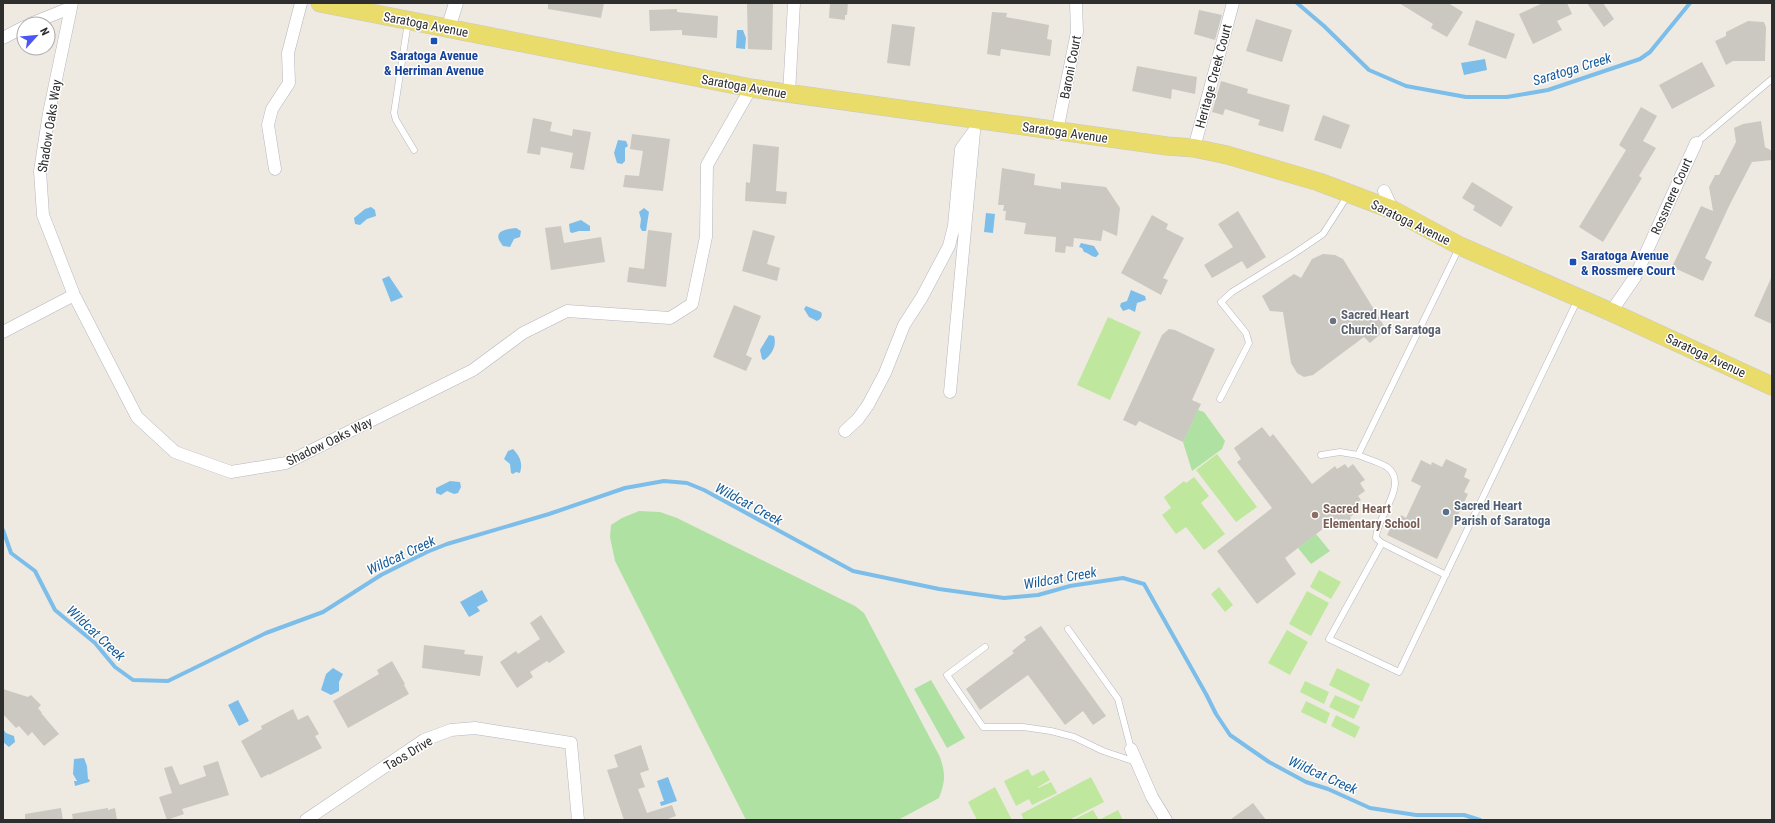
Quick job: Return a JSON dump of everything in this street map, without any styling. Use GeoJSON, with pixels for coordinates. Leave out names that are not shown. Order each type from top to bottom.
{"type":"FeatureCollection","features":[{"type":"Feature","properties":{"kind":"main road","name":"Saratoga Avenue"},"geometry":{"type":"LineString","coordinates":[[320,3],[751,88],[974,126],[1057,131],[1194,148],[1234,157],[1319,182],[1392,210],[1460,246],[1611,312],[1772,386]]}},
{"type":"Feature","properties":{"kind":"street"},"geometry":{"type":"LineString","coordinates":[[275,169],[268,125],[272,109],[289,83],[288,53],[301,3]]}},
{"type":"Feature","properties":{"kind":"street"},"geometry":{"type":"LineString","coordinates":[[448,28],[456,3]]}},
{"type":"Feature","properties":{"kind":"street"},"geometry":{"type":"LineString","coordinates":[[789,94],[794,3]]}},
{"type":"Feature","properties":{"kind":"street","name":"Baroni Court"},"geometry":{"type":"LineString","coordinates":[[1057,131],[1078,32],[1076,3]]}},
{"type":"Feature","properties":{"kind":"street","name":"Heritage Creek Court"},"geometry":{"type":"LineString","coordinates":[[1194,148],[1233,3]]}},
{"type":"Feature","properties":{"kind":"street"},"geometry":{"type":"LineString","coordinates":[[48,16],[71,6]]}},
{"type":"Feature","properties":{"kind":"street","name":"Shadow Oaks Way"},"geometry":{"type":"LineString","coordinates":[[71,6],[49,113],[40,171],[43,215],[74,295],[137,416],[175,452],[231,472],[286,463],[473,370],[523,333],[567,311],[670,318],[692,304],[706,237],[707,165],[751,88]]}},
{"type":"Feature","properties":{"kind":"street"},"geometry":{"type":"LineString","coordinates":[[3,38],[16,31]]}},
{"type":"Feature","properties":{"kind":"street"},"geometry":{"type":"LineString","coordinates":[[950,392],[974,126]]}},
{"type":"Feature","properties":{"kind":"street"},"geometry":{"type":"LineString","coordinates":[[845,431],[858,419],[868,405],[885,373],[904,325],[922,297],[948,246],[954,226],[961,150],[974,126]]}},
{"type":"Feature","properties":{"kind":"street","name":"Rossmere Court"},"geometry":{"type":"LineString","coordinates":[[1611,312],[1635,277],[1696,143]]}},
{"type":"Feature","properties":{"kind":"street"},"geometry":{"type":"LineString","coordinates":[[1384,191],[1392,210]]}},
{"type":"Feature","properties":{"kind":"street"},"geometry":{"type":"LineString","coordinates":[[3,332],[74,295]]}},
{"type":"Feature","properties":{"kind":"street","name":"Taos Drive"},"geometry":{"type":"LineString","coordinates":[[306,820],[424,740],[451,730],[475,728],[571,743],[578,820]]}},
{"type":"Feature","properties":{"kind":"street"},"geometry":{"type":"LineString","coordinates":[[1131,749],[1152,797],[1166,820]]}},
{"type":"Feature","properties":{"kind":"lane"},"geometry":{"type":"LineString","coordinates":[[408,21],[394,113],[396,120],[414,150]]}},
{"type":"Feature","properties":{"kind":"lane"},"geometry":{"type":"LineString","coordinates":[[1696,143],[1772,79]]}},
{"type":"Feature","properties":{"kind":"lane"},"geometry":{"type":"LineString","coordinates":[[1220,398],[1249,343],[1246,333],[1221,302],[1232,292],[1323,234],[1349,193]]}},
{"type":"Feature","properties":{"kind":"lane"},"geometry":{"type":"LineString","coordinates":[[1358,455],[1460,246]]}},
{"type":"Feature","properties":{"kind":"lane"},"geometry":{"type":"LineString","coordinates":[[1382,543],[1329,639],[1399,672],[1578,298]]}},
{"type":"Feature","properties":{"kind":"lane"},"geometry":{"type":"LineString","coordinates":[[1322,455],[1340,452],[1358,455],[1387,467],[1395,479],[1396,487],[1376,530],[1376,538],[1382,543],[1446,574]]}},
{"type":"Feature","properties":{"kind":"lane"},"geometry":{"type":"LineString","coordinates":[[1068,629],[1118,699],[1131,749]]}},
{"type":"Feature","properties":{"kind":"lane"},"geometry":{"type":"LineString","coordinates":[[985,647],[947,675],[983,727],[1023,726],[1050,731],[1074,737],[1103,751],[1136,762]]}},
{"type":"Feature","properties":{"kind":"green space"},"geometry":{"type":"Polygon","coordinates":[[[1108,317],[1141,332],[1110,400],[1077,385],[1108,317]]]}},
{"type":"Feature","properties":{"kind":"green space"},"geometry":{"type":"Polygon","coordinates":[[[1198,410],[1204,412],[1225,441],[1222,449],[1192,471],[1183,442],[1198,410]]]}},
{"type":"Feature","properties":{"kind":"green space"},"geometry":{"type":"Polygon","coordinates":[[[1217,454],[1257,507],[1236,522],[1196,470],[1217,454]]]}},
{"type":"Feature","properties":{"kind":"green space"},"geometry":{"type":"Polygon","coordinates":[[[1194,477],[1209,496],[1201,503],[1225,534],[1204,550],[1186,527],[1176,534],[1162,515],[1171,508],[1164,497],[1184,481],[1186,483],[1194,477]]]}},
{"type":"Feature","properties":{"kind":"green space"},"geometry":{"type":"Polygon","coordinates":[[[639,511],[660,512],[677,518],[855,606],[864,613],[940,757],[944,778],[943,787],[939,798],[898,820],[746,820],[615,561],[610,537],[611,525],[622,518],[639,511]]]}},
{"type":"Feature","properties":{"kind":"green space"},"geometry":{"type":"Polygon","coordinates":[[[1316,534],[1330,551],[1311,564],[1298,548],[1316,534]]]}},
{"type":"Feature","properties":{"kind":"green space"},"geometry":{"type":"Polygon","coordinates":[[[1319,570],[1341,582],[1331,599],[1310,587],[1319,570]]]}},
{"type":"Feature","properties":{"kind":"green space"},"geometry":{"type":"Polygon","coordinates":[[[1219,587],[1233,605],[1225,612],[1211,594],[1219,587]]]}},
{"type":"Feature","properties":{"kind":"green space"},"geometry":{"type":"Polygon","coordinates":[[[1307,591],[1329,603],[1311,636],[1289,624],[1307,591]]]}},
{"type":"Feature","properties":{"kind":"green space"},"geometry":{"type":"Polygon","coordinates":[[[1287,630],[1308,642],[1290,675],[1268,663],[1287,630]]]}},
{"type":"Feature","properties":{"kind":"green space"},"geometry":{"type":"Polygon","coordinates":[[[1337,668],[1370,684],[1362,702],[1329,685],[1337,668]]]}},
{"type":"Feature","properties":{"kind":"green space"},"geometry":{"type":"Polygon","coordinates":[[[931,680],[965,738],[947,748],[914,689],[931,680]]]}},
{"type":"Feature","properties":{"kind":"green space"},"geometry":{"type":"Polygon","coordinates":[[[1305,681],[1329,692],[1324,704],[1300,692],[1305,681]]]}},
{"type":"Feature","properties":{"kind":"green space"},"geometry":{"type":"Polygon","coordinates":[[[1335,695],[1360,706],[1354,719],[1329,707],[1335,695]]]}},
{"type":"Feature","properties":{"kind":"green space"},"geometry":{"type":"Polygon","coordinates":[[[1306,701],[1330,713],[1326,724],[1301,712],[1306,701]]]}},
{"type":"Feature","properties":{"kind":"green space"},"geometry":{"type":"Polygon","coordinates":[[[1336,715],[1360,727],[1355,738],[1331,726],[1336,715]]]}},
{"type":"Feature","properties":{"kind":"green space"},"geometry":{"type":"Polygon","coordinates":[[[1028,769],[1032,776],[1044,770],[1050,780],[1038,788],[1051,782],[1057,793],[1032,805],[1029,799],[1016,806],[1004,781],[1028,769]]]}},
{"type":"Feature","properties":{"kind":"green space"},"geometry":{"type":"Polygon","coordinates":[[[1091,777],[1104,802],[1069,820],[1024,820],[1021,814],[1091,777]]]}},
{"type":"Feature","properties":{"kind":"green space"},"geometry":{"type":"Polygon","coordinates":[[[995,787],[1012,820],[977,820],[968,802],[995,787]]]}},
{"type":"Feature","properties":{"kind":"green space"},"geometry":{"type":"Polygon","coordinates":[[[1093,810],[1099,820],[1073,820],[1093,810]]]}},
{"type":"Feature","properties":{"kind":"green space"},"geometry":{"type":"Polygon","coordinates":[[[1118,810],[1123,820],[1099,820],[1118,810]]]}},
{"type":"Feature","properties":{"kind":"water"},"geometry":{"type":"Polygon","coordinates":[[[737,30],[743,30],[746,38],[745,49],[736,48],[737,30]]]}},
{"type":"Feature","properties":{"kind":"water"},"geometry":{"type":"Polygon","coordinates":[[[1485,59],[1487,70],[1464,75],[1461,63],[1485,59]]]}},
{"type":"Feature","properties":{"kind":"water"},"geometry":{"type":"Polygon","coordinates":[[[618,140],[626,141],[628,146],[625,148],[625,161],[622,164],[617,163],[614,153],[618,140]]]}},
{"type":"Feature","properties":{"kind":"water"},"geometry":{"type":"Polygon","coordinates":[[[371,207],[375,210],[376,216],[367,219],[360,225],[355,224],[354,218],[365,209],[371,207]]]}},
{"type":"Feature","properties":{"kind":"water"},"geometry":{"type":"Polygon","coordinates":[[[644,208],[649,212],[646,231],[642,231],[640,227],[641,219],[639,212],[644,208]]]}},
{"type":"Feature","properties":{"kind":"water"},"geometry":{"type":"Polygon","coordinates":[[[986,213],[995,214],[993,233],[984,232],[986,213]]]}},
{"type":"Feature","properties":{"kind":"water"},"geometry":{"type":"Polygon","coordinates":[[[581,220],[590,226],[590,231],[570,232],[569,224],[581,220]]]}},
{"type":"Feature","properties":{"kind":"water"},"geometry":{"type":"Polygon","coordinates":[[[516,228],[521,231],[520,237],[514,239],[510,247],[503,246],[498,237],[500,232],[507,229],[516,228]]]}},
{"type":"Feature","properties":{"kind":"water"},"geometry":{"type":"Polygon","coordinates":[[[1081,243],[1094,246],[1099,254],[1094,257],[1084,252],[1082,248],[1079,247],[1081,243]]]}},
{"type":"Feature","properties":{"kind":"water"},"geometry":{"type":"Polygon","coordinates":[[[389,276],[403,297],[391,302],[382,279],[389,276]]]}},
{"type":"Feature","properties":{"kind":"water"},"geometry":{"type":"Polygon","coordinates":[[[1131,290],[1145,296],[1146,300],[1137,303],[1135,312],[1129,309],[1123,311],[1120,306],[1121,303],[1127,301],[1131,290]]]}},
{"type":"Feature","properties":{"kind":"water"},"geometry":{"type":"Polygon","coordinates":[[[806,306],[821,312],[821,318],[817,321],[809,317],[804,309],[806,306]]]}},
{"type":"Feature","properties":{"kind":"water"},"geometry":{"type":"Polygon","coordinates":[[[769,335],[774,336],[775,343],[771,353],[764,360],[762,359],[760,350],[769,335]]]}},
{"type":"Feature","properties":{"kind":"water"},"geometry":{"type":"Polygon","coordinates":[[[513,449],[519,457],[521,466],[520,473],[516,472],[513,474],[511,473],[510,464],[504,459],[508,451],[513,449]]]}},
{"type":"Feature","properties":{"kind":"water"},"geometry":{"type":"Polygon","coordinates":[[[450,481],[460,482],[461,487],[458,493],[454,494],[447,491],[441,495],[436,493],[436,488],[450,481]]]}},
{"type":"Feature","properties":{"kind":"water"},"geometry":{"type":"Polygon","coordinates":[[[482,590],[488,601],[477,607],[480,611],[469,617],[460,602],[482,590]]]}},
{"type":"Feature","properties":{"kind":"water"},"geometry":{"type":"Polygon","coordinates":[[[333,668],[343,674],[339,682],[339,691],[331,695],[321,690],[326,674],[333,668]]]}},
{"type":"Feature","properties":{"kind":"water"},"geometry":{"type":"Polygon","coordinates":[[[238,700],[249,721],[239,726],[228,705],[238,700]]]}},
{"type":"Feature","properties":{"kind":"water"},"geometry":{"type":"Polygon","coordinates":[[[3,729],[6,733],[14,736],[15,742],[9,747],[3,742],[3,729]]]}},
{"type":"Feature","properties":{"kind":"water"},"geometry":{"type":"Polygon","coordinates":[[[84,758],[87,766],[88,779],[90,780],[89,782],[75,786],[74,781],[77,781],[73,774],[74,759],[84,758]]]}},
{"type":"Feature","properties":{"kind":"water"},"geometry":{"type":"Polygon","coordinates":[[[668,777],[677,801],[661,806],[660,802],[664,801],[657,781],[668,777]]]}},
{"type":"Feature","properties":{"kind":"building"},"geometry":{"type":"Polygon","coordinates":[[[548,3],[604,3],[601,18],[548,9],[548,3]]]}},
{"type":"Feature","properties":{"kind":"building"},"geometry":{"type":"Polygon","coordinates":[[[747,3],[773,3],[772,50],[748,49],[747,3]]]}},
{"type":"Feature","properties":{"kind":"building"},"geometry":{"type":"Polygon","coordinates":[[[830,3],[848,3],[845,20],[829,18],[830,3]]]}},
{"type":"Feature","properties":{"kind":"building"},"geometry":{"type":"Polygon","coordinates":[[[1399,3],[1448,3],[1463,12],[1447,37],[1431,28],[1433,24],[1399,3]]]}},
{"type":"Feature","properties":{"kind":"building"},"geometry":{"type":"Polygon","coordinates":[[[1543,3],[1567,3],[1572,14],[1557,21],[1562,30],[1533,44],[1519,14],[1543,3]]]}},
{"type":"Feature","properties":{"kind":"building"},"geometry":{"type":"Polygon","coordinates":[[[1587,3],[1603,3],[1614,19],[1604,27],[1587,3]]]}},
{"type":"Feature","properties":{"kind":"building"},"geometry":{"type":"Polygon","coordinates":[[[677,9],[677,12],[718,16],[717,38],[682,35],[682,30],[650,31],[649,10],[677,9]]]}},
{"type":"Feature","properties":{"kind":"building"},"geometry":{"type":"Polygon","coordinates":[[[1199,10],[1222,15],[1215,40],[1194,34],[1199,10]]]}},
{"type":"Feature","properties":{"kind":"building"},"geometry":{"type":"Polygon","coordinates":[[[992,12],[1007,13],[1006,17],[1049,25],[1047,39],[1052,40],[1050,56],[1001,49],[1000,56],[987,54],[992,12]]]}},
{"type":"Feature","properties":{"kind":"building"},"geometry":{"type":"Polygon","coordinates":[[[1256,19],[1292,30],[1282,62],[1246,51],[1256,19]]]}},
{"type":"Feature","properties":{"kind":"building"},"geometry":{"type":"Polygon","coordinates":[[[1476,20],[1515,34],[1506,59],[1468,45],[1476,20]]]}},
{"type":"Feature","properties":{"kind":"building"},"geometry":{"type":"Polygon","coordinates":[[[1748,21],[1764,22],[1766,27],[1765,61],[1733,61],[1726,65],[1715,41],[1726,36],[1726,32],[1748,21]]]}},
{"type":"Feature","properties":{"kind":"building"},"geometry":{"type":"Polygon","coordinates":[[[892,24],[915,27],[910,66],[887,63],[892,24]]]}},
{"type":"Feature","properties":{"kind":"building"},"geometry":{"type":"Polygon","coordinates":[[[1702,62],[1715,86],[1672,109],[1659,85],[1702,62]]]}},
{"type":"Feature","properties":{"kind":"building"},"geometry":{"type":"Polygon","coordinates":[[[1137,66],[1197,77],[1195,94],[1172,89],[1171,99],[1132,91],[1137,66]]]}},
{"type":"Feature","properties":{"kind":"building"},"geometry":{"type":"Polygon","coordinates":[[[1221,81],[1248,89],[1247,93],[1290,105],[1283,132],[1258,125],[1260,120],[1225,109],[1223,115],[1212,112],[1221,81]]]}},
{"type":"Feature","properties":{"kind":"building"},"geometry":{"type":"Polygon","coordinates":[[[1641,107],[1657,116],[1643,141],[1656,148],[1639,176],[1642,178],[1603,242],[1579,227],[1626,150],[1619,145],[1641,107]]]}},
{"type":"Feature","properties":{"kind":"building"},"geometry":{"type":"Polygon","coordinates":[[[1323,115],[1350,125],[1341,149],[1314,140],[1323,115]]]}},
{"type":"Feature","properties":{"kind":"building"},"geometry":{"type":"Polygon","coordinates":[[[533,118],[552,122],[550,131],[572,136],[573,129],[591,132],[584,170],[570,168],[573,153],[541,147],[540,155],[527,153],[533,118]]]}},
{"type":"Feature","properties":{"kind":"building"},"geometry":{"type":"Polygon","coordinates":[[[1761,121],[1765,147],[1772,151],[1772,160],[1752,162],[1730,204],[1705,258],[1712,262],[1703,281],[1672,267],[1701,206],[1713,211],[1709,187],[1715,175],[1719,175],[1736,142],[1734,128],[1743,124],[1761,121]]]}},
{"type":"Feature","properties":{"kind":"building"},"geometry":{"type":"Polygon","coordinates":[[[632,134],[670,139],[663,191],[623,187],[625,175],[639,176],[643,151],[630,149],[632,134]]]}},
{"type":"Feature","properties":{"kind":"building"},"geometry":{"type":"Polygon","coordinates":[[[753,144],[779,147],[776,191],[787,192],[786,204],[745,201],[746,182],[750,183],[753,144]]]}},
{"type":"Feature","properties":{"kind":"building"},"geometry":{"type":"Polygon","coordinates":[[[1002,168],[1035,174],[1034,185],[1061,189],[1061,182],[1106,187],[1120,208],[1117,236],[1103,230],[1101,241],[1074,238],[1073,247],[1066,246],[1065,253],[1055,252],[1056,237],[1024,234],[1026,223],[1005,220],[1006,211],[1003,211],[1004,205],[998,205],[1002,168]]]}},
{"type":"Feature","properties":{"kind":"building"},"geometry":{"type":"Polygon","coordinates":[[[1472,182],[1513,207],[1501,227],[1473,210],[1475,206],[1462,198],[1472,182]]]}},
{"type":"Feature","properties":{"kind":"building"},"geometry":{"type":"Polygon","coordinates":[[[1238,211],[1266,257],[1247,269],[1242,261],[1212,278],[1204,265],[1233,247],[1218,224],[1238,211]]]}},
{"type":"Feature","properties":{"kind":"building"},"geometry":{"type":"Polygon","coordinates":[[[1152,215],[1168,224],[1166,229],[1184,238],[1163,278],[1168,280],[1161,295],[1121,273],[1152,215]]]}},
{"type":"Feature","properties":{"kind":"building"},"geometry":{"type":"Polygon","coordinates":[[[561,226],[564,243],[601,237],[605,262],[551,270],[545,228],[561,226]]]}},
{"type":"Feature","properties":{"kind":"building"},"geometry":{"type":"Polygon","coordinates":[[[648,230],[672,233],[666,287],[627,282],[629,267],[644,269],[648,230]]]}},
{"type":"Feature","properties":{"kind":"building"},"geometry":{"type":"Polygon","coordinates":[[[753,230],[775,236],[767,264],[780,268],[777,281],[742,271],[753,230]]]}},
{"type":"Feature","properties":{"kind":"building","name":"Sacred Heart Church of Saratoga"},"geometry":{"type":"Polygon","coordinates":[[[1323,254],[1335,255],[1343,259],[1386,329],[1370,343],[1364,337],[1313,375],[1304,377],[1297,373],[1291,363],[1283,312],[1270,311],[1262,296],[1294,274],[1301,278],[1312,259],[1323,254]]]}},
{"type":"Feature","properties":{"kind":"building"},"geometry":{"type":"Polygon","coordinates":[[[1772,276],[1772,324],[1754,316],[1772,276]]]}},
{"type":"Feature","properties":{"kind":"building"},"geometry":{"type":"Polygon","coordinates":[[[734,305],[761,316],[746,355],[752,358],[746,371],[713,357],[734,305]]]}},
{"type":"Feature","properties":{"kind":"building"},"geometry":{"type":"Polygon","coordinates":[[[1169,329],[1175,330],[1215,349],[1192,400],[1201,404],[1183,442],[1139,421],[1136,426],[1123,420],[1162,335],[1169,329]]]}},
{"type":"Feature","properties":{"kind":"building","name":"Sacred Heart Elementary School"},"geometry":{"type":"Polygon","coordinates":[[[1262,427],[1270,437],[1273,434],[1312,484],[1335,466],[1337,469],[1345,464],[1348,468],[1353,464],[1365,480],[1360,483],[1365,491],[1358,496],[1361,500],[1350,508],[1355,513],[1350,517],[1351,519],[1342,526],[1337,518],[1285,558],[1296,574],[1257,604],[1217,551],[1272,508],[1237,462],[1241,459],[1234,448],[1262,427]]]}},
{"type":"Feature","properties":{"kind":"building","name":"Sacred Heart Parish of Saratoga"},"geometry":{"type":"Polygon","coordinates":[[[1446,459],[1467,469],[1464,477],[1470,480],[1464,492],[1468,494],[1437,559],[1387,535],[1395,519],[1398,521],[1401,515],[1406,518],[1421,486],[1411,481],[1421,460],[1431,465],[1432,462],[1442,467],[1446,459]]]}},
{"type":"Feature","properties":{"kind":"building"},"geometry":{"type":"Polygon","coordinates":[[[541,615],[565,652],[549,663],[547,661],[530,672],[533,677],[517,688],[500,662],[516,651],[518,654],[540,639],[530,623],[541,615]]]}},
{"type":"Feature","properties":{"kind":"building"},"geometry":{"type":"Polygon","coordinates":[[[1041,626],[1106,716],[1093,725],[1083,711],[1065,725],[1028,675],[980,710],[966,689],[1014,653],[1012,651],[1026,640],[1024,637],[1041,626]]]}},
{"type":"Feature","properties":{"kind":"building"},"geometry":{"type":"Polygon","coordinates":[[[424,645],[465,650],[464,654],[483,656],[480,676],[422,668],[424,645]]]}},
{"type":"Feature","properties":{"kind":"building"},"geometry":{"type":"Polygon","coordinates":[[[392,661],[409,694],[348,728],[333,701],[379,674],[377,670],[392,661]]]}},
{"type":"Feature","properties":{"kind":"building"},"geometry":{"type":"Polygon","coordinates":[[[3,689],[28,697],[31,695],[41,705],[38,708],[41,713],[59,734],[44,746],[32,732],[28,736],[19,726],[16,728],[3,714],[3,689]]]}},
{"type":"Feature","properties":{"kind":"building"},"geometry":{"type":"Polygon","coordinates":[[[293,709],[298,720],[308,715],[319,734],[315,736],[322,748],[261,778],[241,741],[262,729],[261,726],[293,709]]]}},
{"type":"Feature","properties":{"kind":"building"},"geometry":{"type":"Polygon","coordinates":[[[641,745],[649,770],[640,773],[645,787],[638,789],[647,813],[672,805],[676,816],[665,820],[624,820],[607,770],[618,767],[614,755],[641,745]]]}},
{"type":"Feature","properties":{"kind":"building"},"geometry":{"type":"Polygon","coordinates":[[[218,761],[229,795],[182,809],[184,814],[167,820],[159,797],[172,793],[164,768],[172,766],[180,785],[206,776],[203,766],[218,761]]]}},
{"type":"Feature","properties":{"kind":"building"},"geometry":{"type":"Polygon","coordinates":[[[1253,803],[1266,820],[1230,820],[1253,803]]]}},
{"type":"Feature","properties":{"kind":"building"},"geometry":{"type":"Polygon","coordinates":[[[61,808],[63,820],[25,820],[25,814],[61,808]]]}},
{"type":"Feature","properties":{"kind":"building"},"geometry":{"type":"Polygon","coordinates":[[[108,808],[108,810],[115,808],[117,820],[73,820],[72,814],[108,808]]]}},
{"type":"Feature","properties":{"kind":"waterway","name":"Saratoga Creek"},"geometry":{"type":"LineString","coordinates":[[1297,3],[1324,26],[1369,70],[1406,86],[1466,97],[1507,97],[1548,90],[1640,59],[1650,52],[1690,3]]}},
{"type":"Feature","properties":{"kind":"waterway","name":"Wildcat Creek"},"geometry":{"type":"LineString","coordinates":[[3,530],[11,553],[35,571],[55,610],[95,643],[115,667],[133,680],[168,681],[266,633],[323,612],[381,575],[427,552],[447,544],[549,514],[625,488],[664,481],[687,483],[704,490],[853,571],[939,589],[1004,598],[1038,595],[1070,586],[1123,578],[1144,584],[1216,714],[1230,735],[1269,762],[1306,782],[1328,789],[1370,808],[1416,815],[1464,815],[1480,820]]}},
{"type":"Feature","properties":{"kind":"place","name":"Saratoga Avenue & Herriman Avenue"},"geometry":{"type":"Point","coordinates":[434,41]}},
{"type":"Feature","properties":{"kind":"place","name":"Saratoga Avenue & Rossmere Court"},"geometry":{"type":"Point","coordinates":[1573,262]}},
{"type":"Feature","properties":{"kind":"place","name":"Sacred Heart Church of Saratoga"},"geometry":{"type":"Point","coordinates":[1333,321]}},
{"type":"Feature","properties":{"kind":"place","name":"Sacred Heart Parish of Saratoga"},"geometry":{"type":"Point","coordinates":[1446,512]}},
{"type":"Feature","properties":{"kind":"place","name":"Sacred Heart Elementary School"},"geometry":{"type":"Point","coordinates":[1315,515]}}]}
